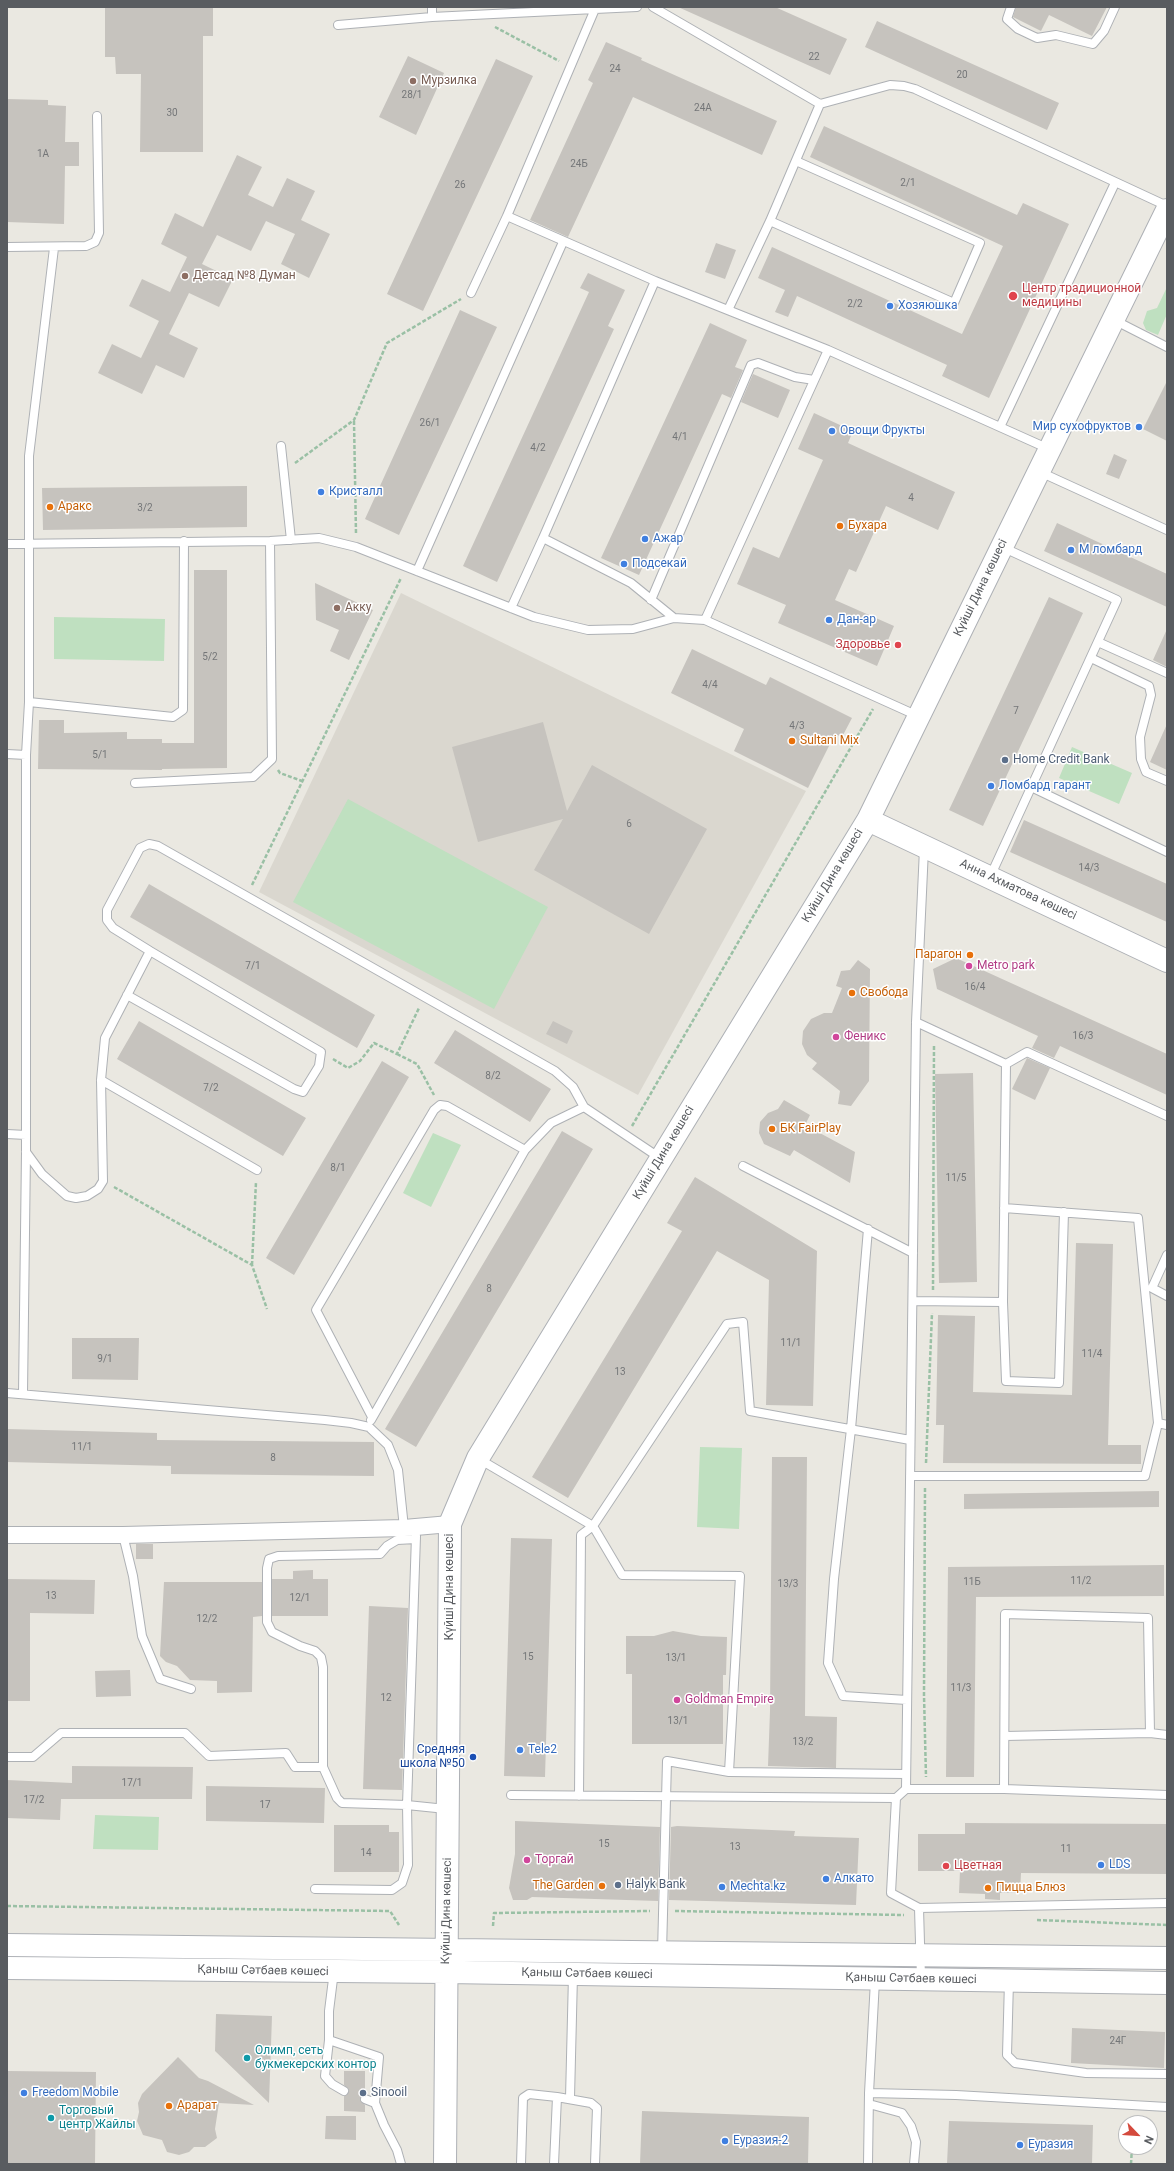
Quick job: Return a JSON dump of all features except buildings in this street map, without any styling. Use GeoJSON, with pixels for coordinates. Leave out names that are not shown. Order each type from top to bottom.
{"type":"FeatureCollection","features":[{"type":"Feature","properties":{"kind":"street","name":"Күйші Дина көшесі"},"geometry":{"type":"LineString","coordinates":[[445,2164],[450,1524],[478,1458],[868,820],[1167,210]]}},
{"type":"Feature","properties":{"kind":"street","name":"Анна Ахматова көшесі"},"geometry":{"type":"LineString","coordinates":[[868,820],[1167,961]]}},
{"type":"Feature","properties":{"kind":"street"},"geometry":{"type":"LineString","coordinates":[[7,1535],[412,1531],[450,1524]]}},
{"type":"Feature","properties":{"kind":"street","name":"Қаныш Сәтбаев көшесі"},"geometry":{"type":"LineString","coordinates":[[7,1944],[335,1960],[446,1972],[1167,1983]]}},
{"type":"Feature","properties":{"kind":"street","name":"Қаныш Сәтбаев көшесі"},"geometry":{"type":"LineString","coordinates":[[7,1968],[335,1960],[446,1950],[1167,1958]]}},
{"type":"Feature","properties":{"kind":"street"},"geometry":{"type":"LineString","coordinates":[[1137,1983],[1167,1991]]}},
{"type":"Feature","properties":{"kind":"lane"},"geometry":{"type":"LineString","coordinates":[[432,7],[432,17]]}},
{"type":"Feature","properties":{"kind":"lane"},"geometry":{"type":"LineString","coordinates":[[338,25],[432,17],[637,7]]}},
{"type":"Feature","properties":{"kind":"lane"},"geometry":{"type":"LineString","coordinates":[[653,7],[820,104],[890,85],[904,86],[1167,206]]}},
{"type":"Feature","properties":{"kind":"lane"},"geometry":{"type":"LineString","coordinates":[[1011,7],[1007,19],[1018,29],[1037,38],[1056,35],[1093,44],[1104,32],[1115,7]]}},
{"type":"Feature","properties":{"kind":"lane"},"geometry":{"type":"LineString","coordinates":[[471,293],[507,216],[595,9]]}},
{"type":"Feature","properties":{"kind":"lane"},"geometry":{"type":"LineString","coordinates":[[728,310],[770,221],[820,104]]}},
{"type":"Feature","properties":{"kind":"lane"},"geometry":{"type":"LineString","coordinates":[[7,247],[54,248],[86,246],[95,242],[99,233],[97,116]]}},
{"type":"Feature","properties":{"kind":"lane"},"geometry":{"type":"LineString","coordinates":[[770,221],[954,303],[980,243],[796,161]]}},
{"type":"Feature","properties":{"kind":"lane"},"geometry":{"type":"LineString","coordinates":[[1000,427],[1115,183]]}},
{"type":"Feature","properties":{"kind":"lane"},"geometry":{"type":"LineString","coordinates":[[507,216],[563,242],[828,350],[1050,449]]}},
{"type":"Feature","properties":{"kind":"lane"},"geometry":{"type":"LineString","coordinates":[[417,571],[563,242]]}},
{"type":"Feature","properties":{"kind":"lane"},"geometry":{"type":"LineString","coordinates":[[23,1394],[26,1152],[26,755],[30,702],[28,544],[29,456],[54,248]]}},
{"type":"Feature","properties":{"kind":"lane"},"geometry":{"type":"LineString","coordinates":[[511,608],[655,280]]}},
{"type":"Feature","properties":{"kind":"lane"},"geometry":{"type":"LineString","coordinates":[[1113,320],[1167,347]]}},
{"type":"Feature","properties":{"kind":"lane"},"geometry":{"type":"LineString","coordinates":[[705,620],[828,350]]}},
{"type":"Feature","properties":{"kind":"lane"},"geometry":{"type":"LineString","coordinates":[[651,600],[751,365],[758,363],[795,376],[814,380]]}},
{"type":"Feature","properties":{"kind":"lane"},"geometry":{"type":"LineString","coordinates":[[281,446],[290,540]]}},
{"type":"Feature","properties":{"kind":"lane"},"geometry":{"type":"LineString","coordinates":[[1039,471],[1167,530]]}},
{"type":"Feature","properties":{"kind":"lane"},"geometry":{"type":"LineString","coordinates":[[7,544],[270,541],[319,538],[356,547],[534,617],[588,630],[633,628],[674,618],[705,620],[919,716]]}},
{"type":"Feature","properties":{"kind":"lane"},"geometry":{"type":"LineString","coordinates":[[543,538],[632,583],[674,618]]}},
{"type":"Feature","properties":{"kind":"lane"},"geometry":{"type":"LineString","coordinates":[[30,702],[173,717],[182,710],[184,541]]}},
{"type":"Feature","properties":{"kind":"lane"},"geometry":{"type":"LineString","coordinates":[[135,783],[253,777],[272,759],[270,541]]}},
{"type":"Feature","properties":{"kind":"lane"},"geometry":{"type":"LineString","coordinates":[[990,877],[1117,600],[1002,547]]}},
{"type":"Feature","properties":{"kind":"lane"},"geometry":{"type":"LineString","coordinates":[[1098,642],[1167,673]]}},
{"type":"Feature","properties":{"kind":"lane"},"geometry":{"type":"LineString","coordinates":[[1090,658],[1150,686],[1151,695],[1140,737],[1141,759],[1146,772],[1167,781]]}},
{"type":"Feature","properties":{"kind":"lane"},"geometry":{"type":"LineString","coordinates":[[7,754],[26,755]]}},
{"type":"Feature","properties":{"kind":"lane"},"geometry":{"type":"LineString","coordinates":[[1032,787],[1167,852]]}},
{"type":"Feature","properties":{"kind":"lane"},"geometry":{"type":"LineString","coordinates":[[127,995],[294,1089],[303,1092],[320,1066],[321,1052],[113,928],[107,920],[107,910],[140,848],[150,844],[158,846],[555,1071],[573,1087],[584,1107],[661,1159]]}},
{"type":"Feature","properties":{"kind":"lane"},"geometry":{"type":"LineString","coordinates":[[906,1789],[916,1022],[924,846]]}},
{"type":"Feature","properties":{"kind":"lane"},"geometry":{"type":"LineString","coordinates":[[26,1152],[42,1174],[67,1196],[76,1198],[87,1196],[98,1189],[103,1181],[101,1080],[104,1038],[150,951]]}},
{"type":"Feature","properties":{"kind":"lane"},"geometry":{"type":"LineString","coordinates":[[916,1022],[1006,1064]]}},
{"type":"Feature","properties":{"kind":"lane"},"geometry":{"type":"LineString","coordinates":[[1006,1064],[1027,1052],[1167,1116]]}},
{"type":"Feature","properties":{"kind":"lane"},"geometry":{"type":"LineString","coordinates":[[1006,1064],[1003,1302],[1006,1381],[1059,1383],[1064,1212]]}},
{"type":"Feature","properties":{"kind":"lane"},"geometry":{"type":"LineString","coordinates":[[101,1080],[257,1170]]}},
{"type":"Feature","properties":{"kind":"lane"},"geometry":{"type":"LineString","coordinates":[[372,1417],[316,1310],[434,1110],[440,1105],[447,1106],[525,1150]]}},
{"type":"Feature","properties":{"kind":"lane"},"geometry":{"type":"LineString","coordinates":[[369,1427],[372,1417],[525,1150],[550,1123],[584,1107]]}},
{"type":"Feature","properties":{"kind":"lane"},"geometry":{"type":"LineString","coordinates":[[7,1134],[26,1135]]}},
{"type":"Feature","properties":{"kind":"lane"},"geometry":{"type":"LineString","coordinates":[[743,1166],[913,1253]]}},
{"type":"Feature","properties":{"kind":"lane"},"geometry":{"type":"LineString","coordinates":[[910,1476],[1145,1476],[1158,1423],[1138,1218],[1004,1208]]}},
{"type":"Feature","properties":{"kind":"lane"},"geometry":{"type":"LineString","coordinates":[[868,1229],[851,1429],[834,1579],[828,1663],[843,1696],[907,1700]]}},
{"type":"Feature","properties":{"kind":"lane"},"geometry":{"type":"LineString","coordinates":[[1167,1254],[1152,1288],[1167,1296]]}},
{"type":"Feature","properties":{"kind":"lane"},"geometry":{"type":"LineString","coordinates":[[912,1301],[1003,1302]]}},
{"type":"Feature","properties":{"kind":"lane"},"geometry":{"type":"LineString","coordinates":[[579,1796],[581,1535],[593,1526],[726,1324],[743,1322],[750,1411],[910,1440]]}},
{"type":"Feature","properties":{"kind":"lane"},"geometry":{"type":"LineString","coordinates":[[7,1393],[338,1421],[369,1427],[388,1444],[398,1470],[412,1531],[407,1805],[408,1865],[402,1883],[392,1890],[315,1889]]}},
{"type":"Feature","properties":{"kind":"lane"},"geometry":{"type":"LineString","coordinates":[[1158,1423],[1167,1425]]}},
{"type":"Feature","properties":{"kind":"lane"},"geometry":{"type":"LineString","coordinates":[[478,1458],[593,1526],[622,1575],[740,1576],[729,1772]]}},
{"type":"Feature","properties":{"kind":"lane"},"geometry":{"type":"LineString","coordinates":[[412,1531],[387,1546],[380,1554],[278,1556],[269,1560],[267,1568],[266,1622],[272,1632],[300,1646],[315,1651],[321,1657],[323,1667],[324,1768],[337,1798],[342,1803],[407,1805],[448,1809]]}},
{"type":"Feature","properties":{"kind":"lane"},"geometry":{"type":"LineString","coordinates":[[123,1535],[133,1576],[142,1636],[160,1679],[191,1689]]}},
{"type":"Feature","properties":{"kind":"lane"},"geometry":{"type":"LineString","coordinates":[[1004,1789],[1005,1614],[1148,1618],[1150,1733]]}},
{"type":"Feature","properties":{"kind":"lane"},"geometry":{"type":"LineString","coordinates":[[7,1757],[33,1757],[61,1733],[185,1733],[209,1756],[286,1753],[295,1767],[324,1768]]}},
{"type":"Feature","properties":{"kind":"lane"},"geometry":{"type":"LineString","coordinates":[[1005,1736],[1150,1733],[1167,1735]]}},
{"type":"Feature","properties":{"kind":"lane"},"geometry":{"type":"LineString","coordinates":[[662,1952],[667,1761],[729,1772],[906,1774]]}},
{"type":"Feature","properties":{"kind":"lane"},"geometry":{"type":"LineString","coordinates":[[511,1795],[896,1798],[906,1789],[1004,1789],[1167,1795]]}},
{"type":"Feature","properties":{"kind":"lane"},"geometry":{"type":"LineString","coordinates":[[896,1798],[891,1893],[919,1912],[1167,1903]]}},
{"type":"Feature","properties":{"kind":"lane"},"geometry":{"type":"LineString","coordinates":[[919,1912],[921,1980]]}},
{"type":"Feature","properties":{"kind":"lane"},"geometry":{"type":"LineString","coordinates":[[335,1960],[329,2011],[329,2040],[325,2076],[332,2084],[344,2091]]}},
{"type":"Feature","properties":{"kind":"lane"},"geometry":{"type":"LineString","coordinates":[[570,2098],[573,1974]]}},
{"type":"Feature","properties":{"kind":"lane"},"geometry":{"type":"LineString","coordinates":[[868,2164],[869,2093],[874,1979]]}},
{"type":"Feature","properties":{"kind":"lane"},"geometry":{"type":"LineString","coordinates":[[1008,1981],[1007,2054],[1015,2063],[1086,2073],[1167,2074]]}},
{"type":"Feature","properties":{"kind":"lane"},"geometry":{"type":"LineString","coordinates":[[329,2040],[378,2056],[376,2103],[397,2150],[401,2164]]}},
{"type":"Feature","properties":{"kind":"lane"},"geometry":{"type":"LineString","coordinates":[[869,2093],[956,2095],[1167,2107]]}},
{"type":"Feature","properties":{"kind":"lane"},"geometry":{"type":"LineString","coordinates":[[521,2164],[523,2098],[529,2094],[570,2098],[591,2103],[597,2108],[595,2164]]}},
{"type":"Feature","properties":{"kind":"lane"},"geometry":{"type":"LineString","coordinates":[[554,2164],[557,2097]]}},
{"type":"Feature","properties":{"kind":"lane"},"geometry":{"type":"LineString","coordinates":[[365,2100],[376,2103]]}},
{"type":"Feature","properties":{"kind":"lane"},"geometry":{"type":"LineString","coordinates":[[869,2104],[902,2113],[911,2126],[916,2142],[914,2164]]}},
{"type":"Feature","properties":{"kind":"path"},"geometry":{"type":"LineString","coordinates":[[480,15],[502,32],[570,67]]}},
{"type":"Feature","properties":{"kind":"path"},"geometry":{"type":"LineString","coordinates":[[356,547],[354,420],[387,343],[471,293]]}},
{"type":"Feature","properties":{"kind":"path"},"geometry":{"type":"LineString","coordinates":[[284,470],[354,420]]}},
{"type":"Feature","properties":{"kind":"path"},"geometry":{"type":"LineString","coordinates":[[246,896],[407,567]]}},
{"type":"Feature","properties":{"kind":"path"},"geometry":{"type":"LineString","coordinates":[[627,1136],[880,698]]}},
{"type":"Feature","properties":{"kind":"path"},"geometry":{"type":"LineString","coordinates":[[272,759],[280,774],[302,782]]}},
{"type":"Feature","properties":{"kind":"path"},"geometry":{"type":"LineString","coordinates":[[397,1054],[424,997]]}},
{"type":"Feature","properties":{"kind":"path"},"geometry":{"type":"LineString","coordinates":[[926,1789],[924,1695],[925,1476],[933,1301],[934,1030]]}},
{"type":"Feature","properties":{"kind":"path"},"geometry":{"type":"LineString","coordinates":[[321,1052],[348,1068],[360,1061],[374,1043],[417,1064],[440,1105]]}},
{"type":"Feature","properties":{"kind":"path"},"geometry":{"type":"LineString","coordinates":[[257,1170],[252,1265],[267,1309]]}},
{"type":"Feature","properties":{"kind":"path"},"geometry":{"type":"LineString","coordinates":[[103,1181],[252,1265]]}},
{"type":"Feature","properties":{"kind":"path"},"geometry":{"type":"LineString","coordinates":[[7,1906],[390,1911],[399,1925]]}},
{"type":"Feature","properties":{"kind":"path"},"geometry":{"type":"LineString","coordinates":[[493,1926],[494,1913],[664,1911],[919,1912]]}},
{"type":"Feature","properties":{"kind":"path"},"geometry":{"type":"LineString","coordinates":[[1035,1920],[1167,1925]]}},
{"type":"Feature","properties":{"kind":"shaded area"},"geometry":{"type":"Polygon","coordinates":[[[401,593],[806,791],[638,1095],[259,892],[401,593]]]}},
{"type":"Feature","properties":{"kind":"green space"},"geometry":{"type":"Polygon","coordinates":[[[1167,287],[1167,314],[1158,335],[1146,330],[1143,323],[1147,311],[1157,308],[1167,287]]]}},
{"type":"Feature","properties":{"kind":"green space"},"geometry":{"type":"Polygon","coordinates":[[[54,617],[165,619],[164,661],[54,659],[54,617]]]}},
{"type":"Feature","properties":{"kind":"green space"},"geometry":{"type":"Polygon","coordinates":[[[1072,747],[1132,773],[1119,804],[1059,778],[1072,747]]]}},
{"type":"Feature","properties":{"kind":"green space"},"geometry":{"type":"Polygon","coordinates":[[[348,799],[548,907],[494,1009],[293,902],[348,799]]]}},
{"type":"Feature","properties":{"kind":"green space"},"geometry":{"type":"Polygon","coordinates":[[[433,1133],[461,1145],[431,1207],[403,1193],[433,1133]]]}},
{"type":"Feature","properties":{"kind":"green space"},"geometry":{"type":"Polygon","coordinates":[[[700,1447],[742,1448],[739,1529],[697,1527],[700,1447]]]}},
{"type":"Feature","properties":{"kind":"green space"},"geometry":{"type":"Polygon","coordinates":[[[95,1815],[159,1817],[158,1850],[93,1849],[95,1815]]]}},
{"type":"Feature","properties":{"kind":"place","name":"Мурзилка"},"geometry":{"type":"Point","coordinates":[413,81]}},
{"type":"Feature","properties":{"kind":"place","name":"Детсад №8 Думан"},"geometry":{"type":"Point","coordinates":[185,276]}},
{"type":"Feature","properties":{"kind":"place","name":"Центр традиционной медицины"},"geometry":{"type":"Point","coordinates":[1013,296]}},
{"type":"Feature","properties":{"kind":"place","name":"Хозяюшка"},"geometry":{"type":"Point","coordinates":[890,306]}},
{"type":"Feature","properties":{"kind":"place","name":"Мир сухофруктов"},"geometry":{"type":"Point","coordinates":[1139,427]}},
{"type":"Feature","properties":{"kind":"place","name":"Овощи Фрукты"},"geometry":{"type":"Point","coordinates":[832,431]}},
{"type":"Feature","properties":{"kind":"place","name":"Кристалл"},"geometry":{"type":"Point","coordinates":[321,492]}},
{"type":"Feature","properties":{"kind":"place","name":"Аракс"},"geometry":{"type":"Point","coordinates":[50,507]}},
{"type":"Feature","properties":{"kind":"place","name":"Бухара"},"geometry":{"type":"Point","coordinates":[840,526]}},
{"type":"Feature","properties":{"kind":"place","name":"Ажар"},"geometry":{"type":"Point","coordinates":[645,539]}},
{"type":"Feature","properties":{"kind":"place","name":"М ломбард"},"geometry":{"type":"Point","coordinates":[1071,550]}},
{"type":"Feature","properties":{"kind":"place","name":"Подсекай"},"geometry":{"type":"Point","coordinates":[624,564]}},
{"type":"Feature","properties":{"kind":"place","name":"Акку"},"geometry":{"type":"Point","coordinates":[337,608]}},
{"type":"Feature","properties":{"kind":"place","name":"Дан-ар"},"geometry":{"type":"Point","coordinates":[829,620]}},
{"type":"Feature","properties":{"kind":"place","name":"Здоровье"},"geometry":{"type":"Point","coordinates":[898,645]}},
{"type":"Feature","properties":{"kind":"place","name":"Sultani Mix"},"geometry":{"type":"Point","coordinates":[792,741]}},
{"type":"Feature","properties":{"kind":"place","name":"Home Credit Bank"},"geometry":{"type":"Point","coordinates":[1005,760]}},
{"type":"Feature","properties":{"kind":"place","name":"Ломбард гарант"},"geometry":{"type":"Point","coordinates":[991,786]}},
{"type":"Feature","properties":{"kind":"place","name":"Парагон"},"geometry":{"type":"Point","coordinates":[970,955]}},
{"type":"Feature","properties":{"kind":"place","name":"Metro park"},"geometry":{"type":"Point","coordinates":[969,966]}},
{"type":"Feature","properties":{"kind":"place","name":"Свобода"},"geometry":{"type":"Point","coordinates":[852,993]}},
{"type":"Feature","properties":{"kind":"place","name":"Феникс"},"geometry":{"type":"Point","coordinates":[836,1037]}},
{"type":"Feature","properties":{"kind":"place","name":"БК FairPlay"},"geometry":{"type":"Point","coordinates":[772,1129]}},
{"type":"Feature","properties":{"kind":"place","name":"Goldman Empire"},"geometry":{"type":"Point","coordinates":[677,1700]}},
{"type":"Feature","properties":{"kind":"place","name":"Tele2"},"geometry":{"type":"Point","coordinates":[520,1750]}},
{"type":"Feature","properties":{"kind":"place","name":"Средняя школа №50"},"geometry":{"type":"Point","coordinates":[473,1757]}},
{"type":"Feature","properties":{"kind":"place","name":"Торгай"},"geometry":{"type":"Point","coordinates":[527,1860]}},
{"type":"Feature","properties":{"kind":"place","name":"LDS"},"geometry":{"type":"Point","coordinates":[1101,1865]}},
{"type":"Feature","properties":{"kind":"place","name":"Цветная"},"geometry":{"type":"Point","coordinates":[946,1866]}},
{"type":"Feature","properties":{"kind":"place","name":"Алкато"},"geometry":{"type":"Point","coordinates":[826,1879]}},
{"type":"Feature","properties":{"kind":"place","name":"Halyk Bank"},"geometry":{"type":"Point","coordinates":[618,1885]}},
{"type":"Feature","properties":{"kind":"place","name":"The Garden"},"geometry":{"type":"Point","coordinates":[602,1886]}},
{"type":"Feature","properties":{"kind":"place","name":"Mechta.kz"},"geometry":{"type":"Point","coordinates":[722,1887]}},
{"type":"Feature","properties":{"kind":"place","name":"Пицца Блюз"},"geometry":{"type":"Point","coordinates":[988,1888]}},
{"type":"Feature","properties":{"kind":"place","name":"Олимп, сеть букмекерских контор"},"geometry":{"type":"Point","coordinates":[247,2058]}},
{"type":"Feature","properties":{"kind":"place","name":"Freedom Mobile"},"geometry":{"type":"Point","coordinates":[24,2093]}},
{"type":"Feature","properties":{"kind":"place","name":"Sinooil"},"geometry":{"type":"Point","coordinates":[363,2093]}},
{"type":"Feature","properties":{"kind":"place","name":"Арарат"},"geometry":{"type":"Point","coordinates":[169,2106]}},
{"type":"Feature","properties":{"kind":"place","name":"Торговый центр Жайлы"},"geometry":{"type":"Point","coordinates":[51,2118]}},
{"type":"Feature","properties":{"kind":"place","name":"Еуразия-2"},"geometry":{"type":"Point","coordinates":[725,2141]}},
{"type":"Feature","properties":{"kind":"place","name":"Еуразия"},"geometry":{"type":"Point","coordinates":[1020,2145]}}]}
